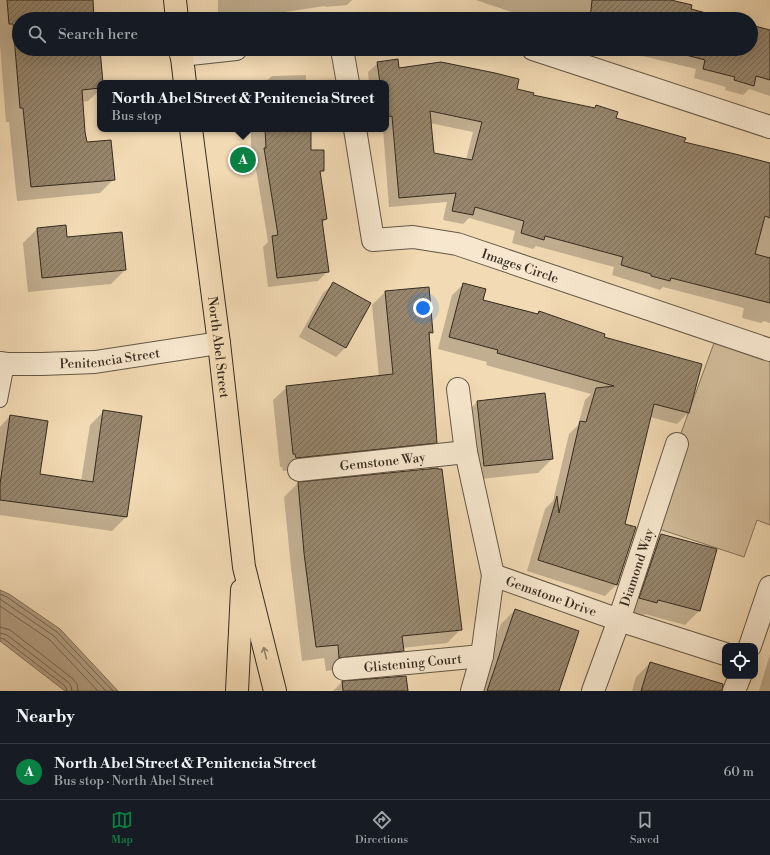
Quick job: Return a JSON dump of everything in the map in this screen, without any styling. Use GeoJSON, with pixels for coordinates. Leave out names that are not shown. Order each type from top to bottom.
{"type":"FeatureCollection","features":[{"type":"Feature","properties":{"kind":"main road"},"geometry":{"type":"LineString","coordinates":[[175,0],[176,12]]}},
{"type":"Feature","properties":{"kind":"main road"},"geometry":{"type":"LineString","coordinates":[[182,56],[185,80]]}},
{"type":"Feature","properties":{"kind":"main road","name":"North Abel Street"},"geometry":{"type":"LineString","coordinates":[[191,132],[219,343],[244,567],[275,691]]}},
{"type":"Feature","properties":{"kind":"main road","name":"North Abel Street"},"geometry":{"type":"LineString","coordinates":[[237,691],[244,567]]}},
{"type":"Feature","properties":{"kind":"street"},"geometry":{"type":"LineString","coordinates":[[343,56],[347,80]]}},
{"type":"Feature","properties":{"kind":"street"},"geometry":{"type":"LineString","coordinates":[[554,56],[770,127]]}},
{"type":"Feature","properties":{"kind":"street","name":"Images Circle"},"geometry":{"type":"LineString","coordinates":[[356,132],[374,240],[413,237],[457,244],[770,350]]}},
{"type":"Feature","properties":{"kind":"street","name":"Penitencia Street"},"geometry":{"type":"LineString","coordinates":[[3,364],[96,362],[219,343]]}},
{"type":"Feature","properties":{"kind":"street"},"geometry":{"type":"LineString","coordinates":[[458,390],[466,452],[493,576],[482,656],[472,691]]}},
{"type":"Feature","properties":{"kind":"street","name":"Diamond Way"},"geometry":{"type":"LineString","coordinates":[[593,691],[619,620],[677,444]]}},
{"type":"Feature","properties":{"kind":"street","name":"Gemstone Way"},"geometry":{"type":"LineString","coordinates":[[299,470],[466,452]]}},
{"type":"Feature","properties":{"kind":"street","name":"Gemstone Drive"},"geometry":{"type":"LineString","coordinates":[[493,576],[619,620],[722,653]]}},
{"type":"Feature","properties":{"kind":"street"},"geometry":{"type":"LineString","coordinates":[[751,643],[770,587]]}},
{"type":"Feature","properties":{"kind":"street","name":"Glistening Court"},"geometry":{"type":"LineString","coordinates":[[344,669],[482,656]]}},
{"type":"Feature","properties":{"kind":"street"},"geometry":{"type":"LineString","coordinates":[[734,691],[739,679]]}},
{"type":"Feature","properties":{"kind":"lane"},"geometry":{"type":"LineString","coordinates":[[0,400],[3,364]]}},
{"type":"Feature","properties":{"kind":"shaded area"},"geometry":{"type":"Polygon","coordinates":[[[718,332],[770,350],[770,525],[757,520],[744,557],[650,526],[677,444],[718,332]]]}},
{"type":"Feature","properties":{"kind":"water"},"geometry":{"type":"Polygon","coordinates":[[[0,590],[9,594],[60,629],[118,691],[65,691],[0,641],[0,590]]]}},
{"type":"Feature","properties":{"kind":"building"},"geometry":{"type":"Polygon","coordinates":[[[7,0],[93,0],[94,12],[12,12],[12,24],[9,24],[7,0]]]}},
{"type":"Feature","properties":{"kind":"building"},"geometry":{"type":"Polygon","coordinates":[[[592,0],[671,0],[692,5],[691,9],[702,12],[591,12],[592,0]]]}},
{"type":"Feature","properties":{"kind":"building"},"geometry":{"type":"Polygon","coordinates":[[[758,27],[770,30],[770,80],[756,76],[754,86],[734,80],[735,77],[703,69],[705,60],[690,56],[758,56],[758,27]]]}},
{"type":"Feature","properties":{"kind":"building"},"geometry":{"type":"Polygon","coordinates":[[[16,56],[101,56],[103,80],[97,80],[97,88],[82,90],[85,132],[87,142],[111,140],[115,180],[31,187],[23,108],[20,108],[16,56]]]}},
{"type":"Feature","properties":{"kind":"building"},"geometry":{"type":"Polygon","coordinates":[[[398,59],[399,68],[441,62],[495,73],[519,79],[517,89],[534,93],[533,95],[595,108],[596,105],[618,112],[616,118],[686,138],[684,142],[770,163],[770,218],[765,216],[755,254],[770,258],[770,303],[671,278],[670,281],[651,276],[651,274],[621,265],[623,257],[545,236],[544,240],[521,233],[524,221],[475,207],[473,215],[452,211],[456,193],[399,198],[392,116],[389,116],[389,80],[380,80],[377,62],[398,59]],[[430,111],[434,153],[472,160],[482,122],[430,111]]]}},
{"type":"Feature","properties":{"kind":"building"},"geometry":{"type":"Polygon","coordinates":[[[265,132],[311,132],[311,150],[324,150],[324,171],[320,171],[327,219],[322,220],[329,272],[277,278],[272,236],[278,235],[264,148],[266,148],[265,132]]]}},
{"type":"Feature","properties":{"kind":"building"},"geometry":{"type":"Polygon","coordinates":[[[66,225],[67,237],[122,232],[126,270],[42,278],[37,228],[66,225]]]}},
{"type":"Feature","properties":{"kind":"building"},"geometry":{"type":"Polygon","coordinates":[[[333,282],[371,303],[346,348],[308,327],[333,282]]]}},
{"type":"Feature","properties":{"kind":"building"},"geometry":{"type":"Polygon","coordinates":[[[463,283],[486,289],[483,300],[538,314],[539,311],[605,334],[604,337],[702,364],[689,413],[654,404],[625,524],[636,527],[617,585],[538,560],[557,496],[559,513],[580,421],[586,422],[596,388],[614,386],[497,353],[498,350],[449,337],[463,283]]]}},
{"type":"Feature","properties":{"kind":"building"},"geometry":{"type":"Polygon","coordinates":[[[429,287],[433,333],[429,332],[437,443],[296,458],[295,454],[293,454],[286,386],[393,374],[385,291],[429,287]]]}},
{"type":"Feature","properties":{"kind":"building"},"geometry":{"type":"Polygon","coordinates":[[[545,393],[553,459],[484,466],[477,401],[545,393]]]}},
{"type":"Feature","properties":{"kind":"building"},"geometry":{"type":"Polygon","coordinates":[[[103,410],[142,416],[127,517],[0,500],[0,484],[10,415],[48,421],[40,474],[93,482],[103,410]]]}},
{"type":"Feature","properties":{"kind":"building"},"geometry":{"type":"Polygon","coordinates":[[[438,468],[442,469],[462,630],[402,636],[404,651],[339,658],[338,645],[316,647],[304,553],[298,482],[438,468]]]}},
{"type":"Feature","properties":{"kind":"building"},"geometry":{"type":"Polygon","coordinates":[[[661,534],[717,549],[700,611],[658,600],[657,603],[639,598],[661,534]]]}},
{"type":"Feature","properties":{"kind":"building"},"geometry":{"type":"Polygon","coordinates":[[[515,609],[579,631],[559,691],[487,691],[515,609]]]}},
{"type":"Feature","properties":{"kind":"building"},"geometry":{"type":"Polygon","coordinates":[[[650,662],[723,684],[722,691],[641,691],[650,662]]]}},
{"type":"Feature","properties":{"kind":"building"},"geometry":{"type":"Polygon","coordinates":[[[406,676],[408,691],[343,691],[342,681],[406,676]]]}},
{"type":"Feature","properties":{"kind":"place","name":"North Abel Street & Penitencia Street"},"geometry":{"type":"Point","coordinates":[243,160]}}]}
